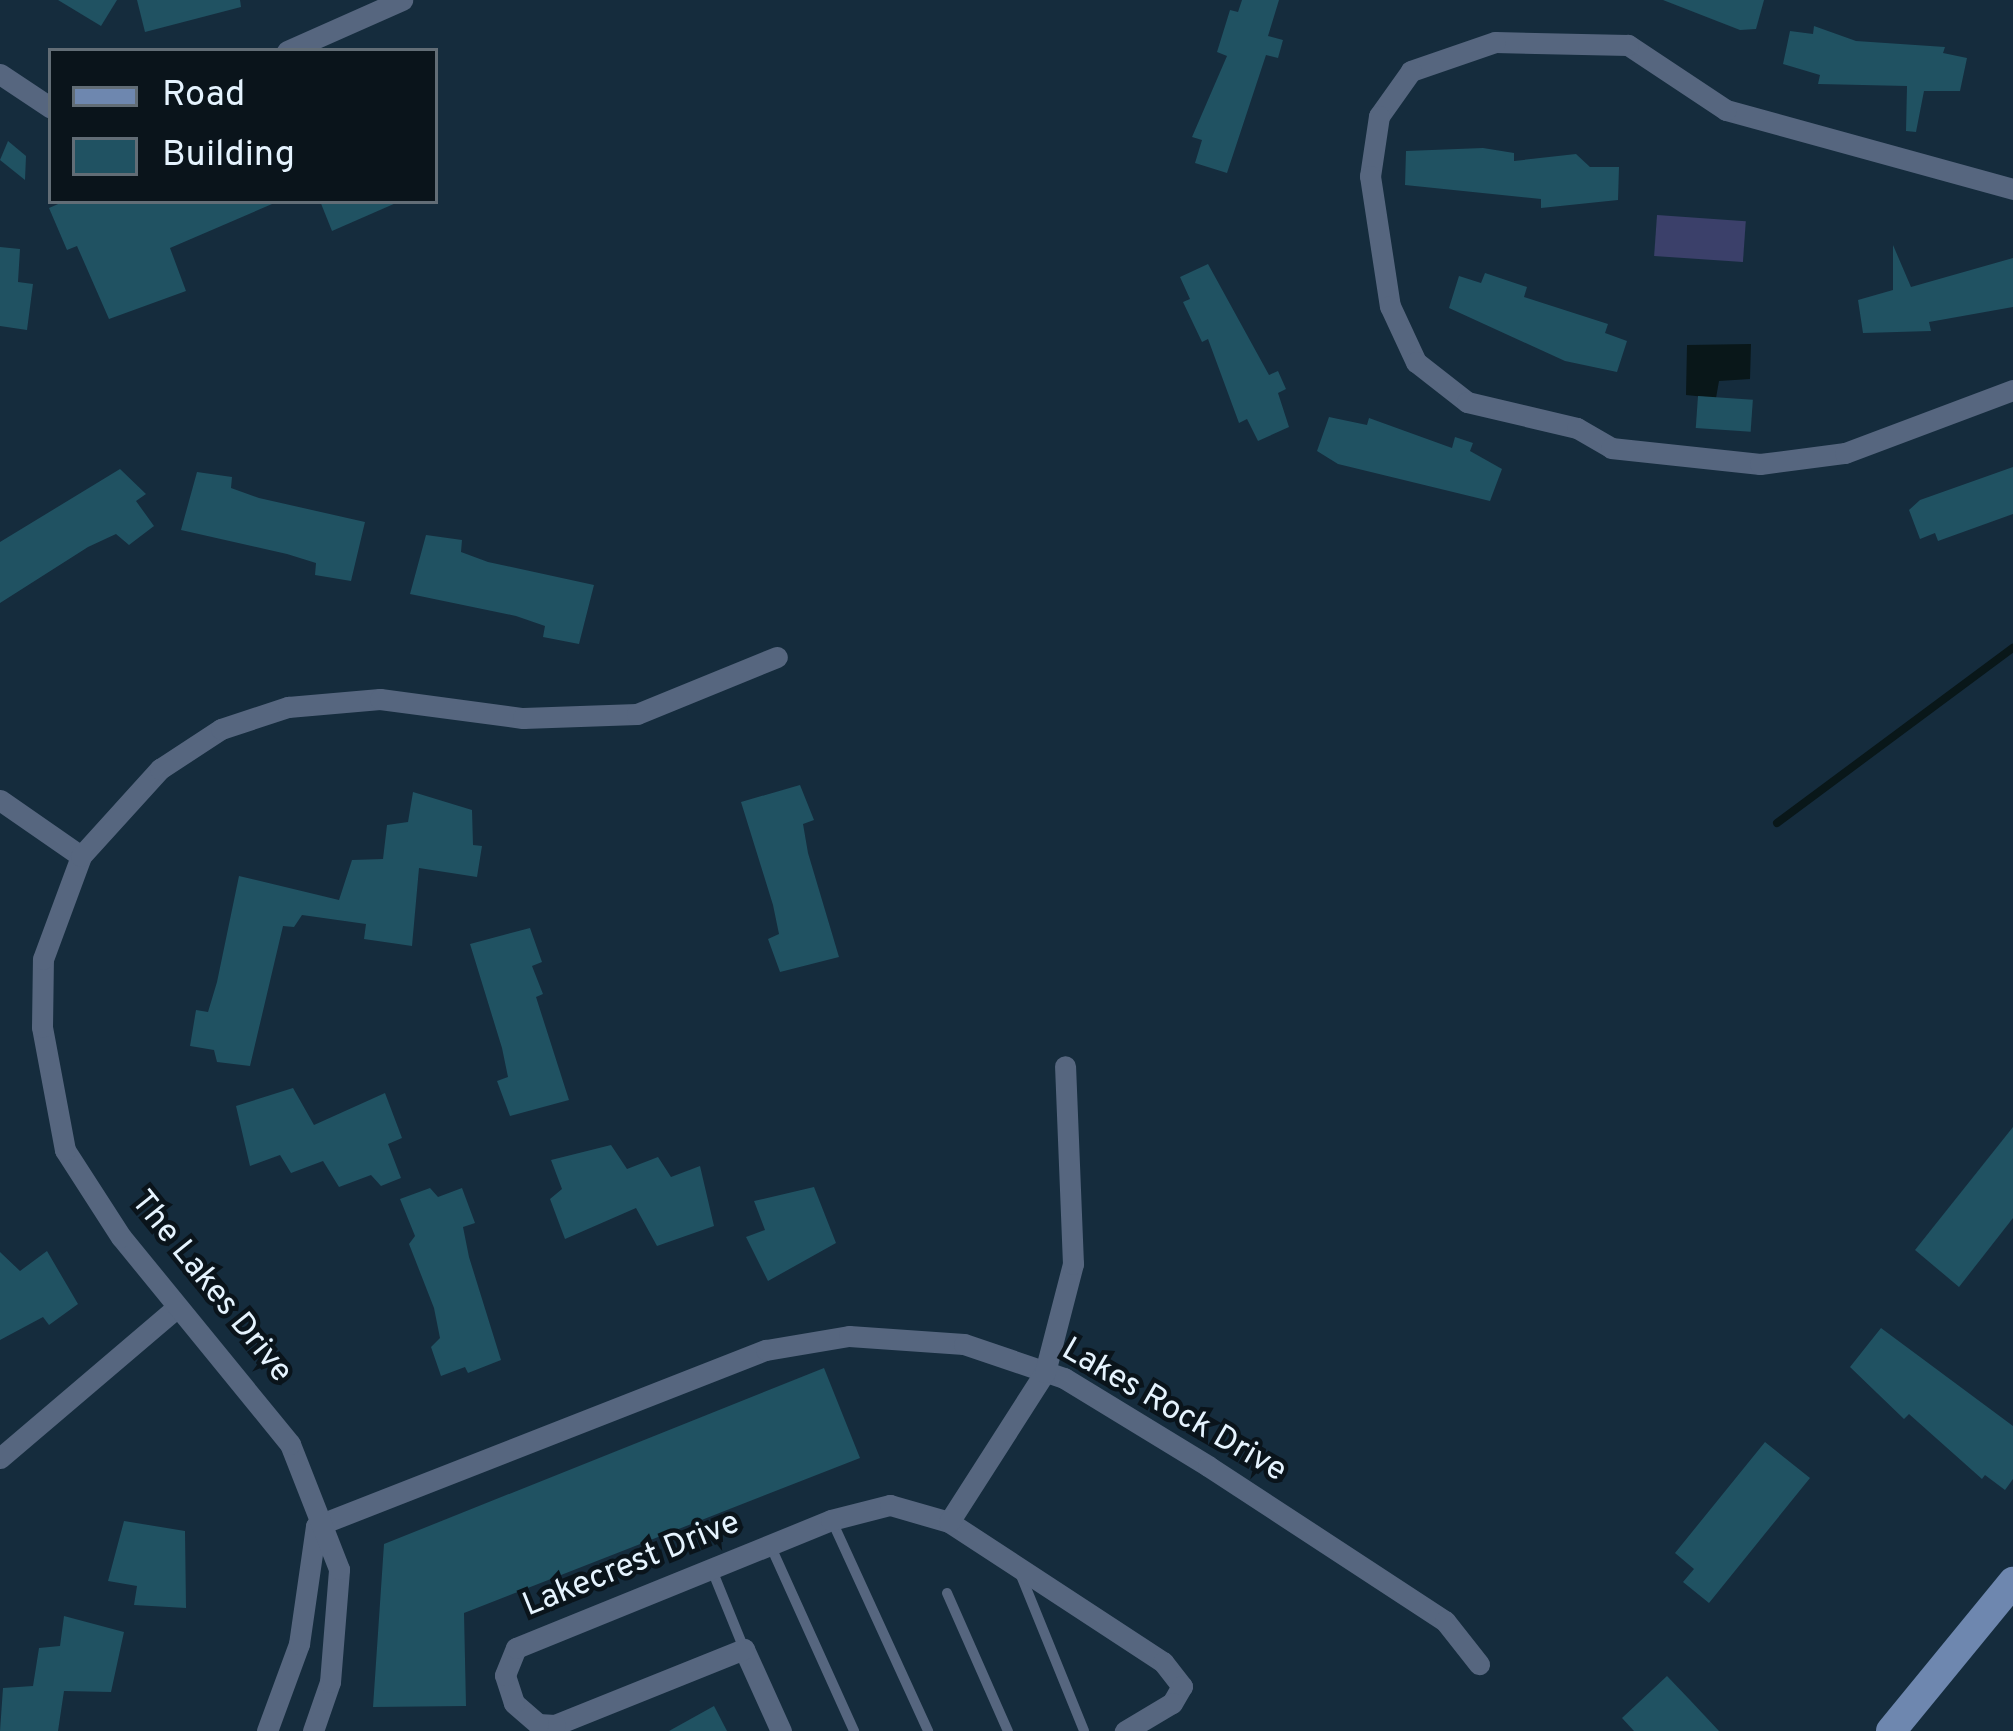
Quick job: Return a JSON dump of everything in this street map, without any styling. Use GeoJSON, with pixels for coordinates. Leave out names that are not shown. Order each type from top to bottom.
{"type":"FeatureCollection","features":[{"type":"Feature","properties":{"kind":"street"},"geometry":{"type":"LineString","coordinates":[[294,48],[402,0]]}},
{"type":"Feature","properties":{"kind":"street"},"geometry":{"type":"LineString","coordinates":[[2013,189],[1726,110],[1628,45],[1606,44],[1496,42],[1411,71],[1379,116],[1370,176],[1390,306],[1416,362],[1467,402],[1577,428],[1611,448],[1760,464],[1845,453],[2013,390]]}},
{"type":"Feature","properties":{"kind":"street"},"geometry":{"type":"LineString","coordinates":[[0,74],[48,106]]}},
{"type":"Feature","properties":{"kind":"street","name":"The Lakes Drive"},"geometry":{"type":"LineString","coordinates":[[313,1731],[340,1618],[339,1569],[316,1526],[290,1444],[176,1308],[65,1150],[54,1104],[43,959],[81,856],[160,769],[221,729],[288,707],[380,699],[523,718],[623,716],[777,657]]}},
{"type":"Feature","properties":{"kind":"street"},"geometry":{"type":"LineString","coordinates":[[0,800],[81,856]]}},
{"type":"Feature","properties":{"kind":"street"},"geometry":{"type":"LineString","coordinates":[[949,1522],[1045,1372],[1072,1264],[1066,1066]]}},
{"type":"Feature","properties":{"kind":"street"},"geometry":{"type":"LineString","coordinates":[[0,1458],[176,1308]]}},
{"type":"Feature","properties":{"kind":"street","name":"Lakes Rock Drive"},"geometry":{"type":"LineString","coordinates":[[316,1526],[766,1350],[849,1336],[964,1344],[1045,1372],[1208,1466],[1445,1621],[1479,1664]]}},
{"type":"Feature","properties":{"kind":"street","name":"Lakecrest Drive"},"geometry":{"type":"LineString","coordinates":[[745,1649],[555,1725],[538,1724],[514,1703],[505,1675],[516,1648],[831,1520],[890,1505],[949,1522],[1163,1662],[1182,1686],[1172,1703],[1125,1731]]}},
{"type":"Feature","properties":{"kind":"street","name":"The Lakes Drive"},"geometry":{"type":"LineString","coordinates":[[267,1731],[299,1644],[316,1526]]}},
{"type":"Feature","properties":{"kind":"street"},"geometry":{"type":"LineString","coordinates":[[1891,1731],[2013,1582]]}},
{"type":"Feature","properties":{"kind":"street"},"geometry":{"type":"LineString","coordinates":[[745,1649],[781,1731]]}},
{"type":"Feature","properties":{"kind":"lane"},"geometry":{"type":"LineString","coordinates":[[831,1520],[928,1731]]}},
{"type":"Feature","properties":{"kind":"lane"},"geometry":{"type":"LineString","coordinates":[[771,1547],[854,1731]]}},
{"type":"Feature","properties":{"kind":"lane"},"geometry":{"type":"LineString","coordinates":[[712,1570],[745,1649]]}},
{"type":"Feature","properties":{"kind":"lane"},"geometry":{"type":"LineString","coordinates":[[1020,1572],[1084,1731]]}},
{"type":"Feature","properties":{"kind":"lane"},"geometry":{"type":"LineString","coordinates":[[946,1593],[1008,1731]]}},
{"type":"Feature","properties":{"kind":"shaded area"},"geometry":{"type":"Polygon","coordinates":[[[1657,215],[1746,221],[1743,262],[1654,256],[1657,215]]]}},
{"type":"Feature","properties":{"kind":"shaded area"},"geometry":{"type":"Polygon","coordinates":[[[1751,344],[1750,379],[1719,381],[1716,398],[1686,395],[1687,345],[1751,344]]]}},
{"type":"Feature","properties":{"kind":"building"},"geometry":{"type":"Polygon","coordinates":[[[58,0],[117,0],[101,26],[58,0]]]}},
{"type":"Feature","properties":{"kind":"building"},"geometry":{"type":"Polygon","coordinates":[[[137,0],[240,0],[241,7],[145,32],[137,0]]]}},
{"type":"Feature","properties":{"kind":"building"},"geometry":{"type":"Polygon","coordinates":[[[1242,0],[1279,0],[1268,36],[1283,40],[1278,58],[1266,55],[1227,173],[1195,163],[1202,140],[1192,137],[1227,56],[1217,52],[1230,10],[1238,12],[1242,0]]]}},
{"type":"Feature","properties":{"kind":"building"},"geometry":{"type":"Polygon","coordinates":[[[1663,0],[1764,0],[1756,29],[1740,30],[1663,0]]]}},
{"type":"Feature","properties":{"kind":"building"},"geometry":{"type":"Polygon","coordinates":[[[1814,26],[1856,41],[1945,47],[1943,53],[1967,58],[1960,91],[1924,91],[1916,132],[1906,131],[1907,86],[1818,84],[1820,75],[1783,64],[1790,31],[1813,34],[1814,26]]]}},
{"type":"Feature","properties":{"kind":"building"},"geometry":{"type":"Polygon","coordinates":[[[8,141],[26,156],[25,180],[0,160],[8,141]]]}},
{"type":"Feature","properties":{"kind":"building"},"geometry":{"type":"Polygon","coordinates":[[[1483,148],[1514,153],[1514,161],[1576,154],[1590,167],[1619,167],[1618,200],[1541,208],[1541,199],[1405,185],[1406,151],[1483,148]]]}},
{"type":"Feature","properties":{"kind":"building"},"geometry":{"type":"Polygon","coordinates":[[[58,204],[272,204],[170,248],[186,291],[109,319],[77,246],[67,250],[49,208],[58,204]]]}},
{"type":"Feature","properties":{"kind":"building"},"geometry":{"type":"Polygon","coordinates":[[[321,204],[394,204],[332,231],[321,204]]]}},
{"type":"Feature","properties":{"kind":"building"},"geometry":{"type":"Polygon","coordinates":[[[1893,245],[1911,287],[2013,258],[2013,307],[1929,322],[1931,331],[1863,333],[1858,300],[1893,290],[1893,245]]]}},
{"type":"Feature","properties":{"kind":"building"},"geometry":{"type":"Polygon","coordinates":[[[0,247],[20,249],[18,282],[33,284],[27,330],[0,326],[0,247]]]}},
{"type":"Feature","properties":{"kind":"building"},"geometry":{"type":"Polygon","coordinates":[[[1208,264],[1269,375],[1278,371],[1286,389],[1278,393],[1289,427],[1258,441],[1247,419],[1239,423],[1208,339],[1202,342],[1183,302],[1190,299],[1180,277],[1208,264]]]}},
{"type":"Feature","properties":{"kind":"building"},"geometry":{"type":"Polygon","coordinates":[[[1485,273],[1527,287],[1524,297],[1608,324],[1605,333],[1627,341],[1617,372],[1565,361],[1449,308],[1459,276],[1481,283],[1485,273]]]}},
{"type":"Feature","properties":{"kind":"building"},"geometry":{"type":"Polygon","coordinates":[[[1698,396],[1753,400],[1751,432],[1696,428],[1698,396]]]}},
{"type":"Feature","properties":{"kind":"building"},"geometry":{"type":"Polygon","coordinates":[[[1329,417],[1367,425],[1369,418],[1452,448],[1455,437],[1473,443],[1470,451],[1502,469],[1490,501],[1338,464],[1317,451],[1329,417]]]}},
{"type":"Feature","properties":{"kind":"building"},"geometry":{"type":"Polygon","coordinates":[[[2013,467],[2013,514],[1938,541],[1935,533],[1920,539],[1909,510],[1920,500],[2013,467]]]}},
{"type":"Feature","properties":{"kind":"building"},"geometry":{"type":"Polygon","coordinates":[[[120,469],[146,494],[136,501],[154,526],[129,545],[116,534],[88,547],[0,603],[0,542],[120,469]]]}},
{"type":"Feature","properties":{"kind":"building"},"geometry":{"type":"Polygon","coordinates":[[[197,472],[232,477],[231,488],[259,498],[365,522],[351,581],[315,575],[316,563],[287,554],[181,530],[197,472]]]}},
{"type":"Feature","properties":{"kind":"building"},"geometry":{"type":"Polygon","coordinates":[[[426,535],[462,540],[461,552],[488,562],[594,585],[579,644],[543,637],[545,626],[516,616],[410,594],[426,535]]]}},
{"type":"Feature","properties":{"kind":"building"},"geometry":{"type":"Polygon","coordinates":[[[800,785],[814,820],[803,824],[808,853],[839,957],[780,972],[768,939],[779,934],[773,905],[741,802],[800,785]]]}},
{"type":"Feature","properties":{"kind":"building"},"geometry":{"type":"Polygon","coordinates":[[[413,792],[472,810],[473,845],[482,846],[477,877],[419,868],[412,946],[364,939],[366,924],[302,915],[294,927],[283,926],[250,1066],[217,1062],[214,1050],[190,1046],[196,1010],[208,1012],[217,982],[239,876],[339,900],[352,860],[383,859],[387,825],[408,822],[413,792]]]}},
{"type":"Feature","properties":{"kind":"building"},"geometry":{"type":"Polygon","coordinates":[[[530,928],[542,962],[532,966],[543,994],[536,997],[569,1100],[510,1116],[497,1081],[508,1077],[502,1048],[470,944],[530,928]]]}},
{"type":"Feature","properties":{"kind":"building"},"geometry":{"type":"Polygon","coordinates":[[[293,1088],[314,1125],[385,1093],[402,1138],[388,1144],[401,1178],[381,1186],[371,1175],[339,1187],[323,1161],[291,1173],[280,1155],[250,1166],[236,1106],[293,1088]]]}},
{"type":"Feature","properties":{"kind":"building"},"geometry":{"type":"Polygon","coordinates":[[[2013,1127],[2013,1218],[1959,1287],[1915,1250],[2013,1127]]]}},
{"type":"Feature","properties":{"kind":"building"},"geometry":{"type":"Polygon","coordinates":[[[611,1145],[627,1169],[658,1157],[671,1177],[700,1166],[714,1226],[657,1246],[636,1208],[565,1239],[550,1199],[562,1189],[551,1160],[611,1145]]]}},
{"type":"Feature","properties":{"kind":"building"},"geometry":{"type":"Polygon","coordinates":[[[814,1187],[836,1243],[768,1281],[746,1237],[765,1230],[754,1201],[814,1187]]]}},
{"type":"Feature","properties":{"kind":"building"},"geometry":{"type":"Polygon","coordinates":[[[430,1188],[438,1197],[462,1188],[475,1223],[463,1227],[501,1360],[468,1373],[465,1367],[441,1376],[431,1347],[440,1338],[434,1308],[409,1244],[415,1236],[400,1199],[430,1188]]]}},
{"type":"Feature","properties":{"kind":"building"},"geometry":{"type":"Polygon","coordinates":[[[47,1251],[78,1304],[49,1325],[43,1317],[0,1340],[0,1252],[20,1271],[47,1251]]]}},
{"type":"Feature","properties":{"kind":"building"},"geometry":{"type":"Polygon","coordinates":[[[1881,1328],[2013,1426],[2013,1479],[2005,1490],[1985,1475],[1982,1479],[1909,1414],[1904,1419],[1850,1367],[1881,1328]]]}},
{"type":"Feature","properties":{"kind":"building"},"geometry":{"type":"Polygon","coordinates":[[[824,1368],[860,1458],[464,1613],[466,1706],[373,1707],[384,1544],[824,1368]]]}},
{"type":"Feature","properties":{"kind":"building"},"geometry":{"type":"Polygon","coordinates":[[[1765,1442],[1810,1478],[1709,1603],[1683,1582],[1694,1569],[1675,1553],[1765,1442]]]}},
{"type":"Feature","properties":{"kind":"building"},"geometry":{"type":"Polygon","coordinates":[[[124,1521],[185,1531],[186,1608],[134,1605],[137,1586],[108,1581],[124,1521]]]}},
{"type":"Feature","properties":{"kind":"building"},"geometry":{"type":"Polygon","coordinates":[[[64,1616],[124,1632],[111,1692],[64,1691],[58,1731],[0,1731],[3,1688],[33,1686],[39,1648],[60,1646],[64,1616]]]}},
{"type":"Feature","properties":{"kind":"building"},"geometry":{"type":"Polygon","coordinates":[[[1667,1676],[1719,1731],[1634,1731],[1622,1718],[1667,1676]]]}},
{"type":"Feature","properties":{"kind":"building"},"geometry":{"type":"Polygon","coordinates":[[[714,1706],[727,1731],[669,1731],[714,1706]]]}},
{"type":"Feature","properties":{"kind":"waterway"},"geometry":{"type":"LineString","coordinates":[[1777,823],[2013,648]]}}]}
